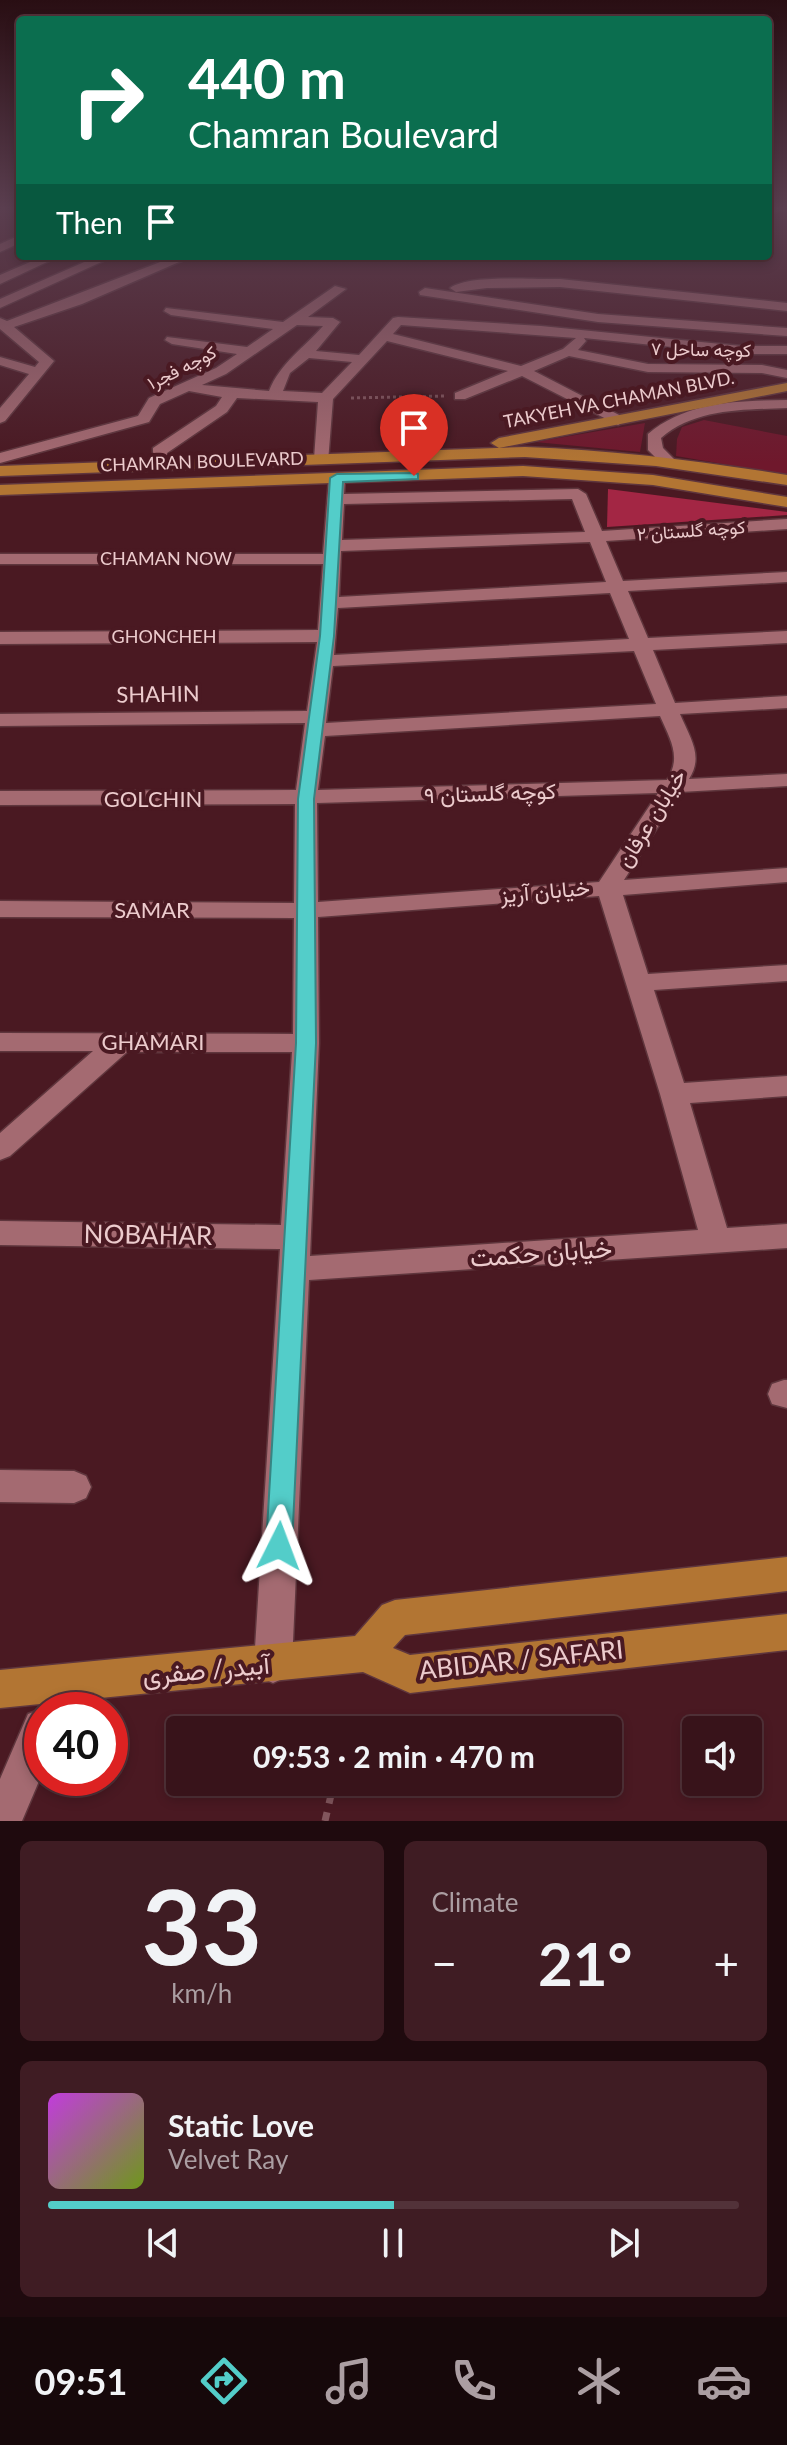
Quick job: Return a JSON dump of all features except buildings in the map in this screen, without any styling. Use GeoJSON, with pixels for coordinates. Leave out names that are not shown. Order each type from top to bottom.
{"type":"FeatureCollection","features":[{"type":"Feature","properties":{"kind":"main road","name":"TAKYEH VA CHAMAN BLVD."},"geometry":{"type":"LineString","coordinates":[[458,454],[530,436],[787,387]]}},
{"type":"Feature","properties":{"kind":"main road","name":"CHAMRAN BOULEVARD"},"geometry":{"type":"LineString","coordinates":[[1,467],[159,465],[332,479],[458,454],[578,454],[670,463],[787,480]]}},
{"type":"Feature","properties":{"kind":"main road","name":"CHAMRAN BOULEVARD"},"geometry":{"type":"LineString","coordinates":[[0,490],[523,471],[653,480],[787,502]]}},
{"type":"Feature","properties":{"kind":"main road"},"geometry":{"type":"LineString","coordinates":[[364,1654],[395,1618],[787,1574]]}},
{"type":"Feature","properties":{"kind":"main road","name":"ABIDAR / SAFARI"},"geometry":{"type":"LineString","coordinates":[[364,1654],[410,1674],[787,1632]]}},
{"type":"Feature","properties":{"kind":"main road","name":"آبیدر/ صفری"},"geometry":{"type":"LineString","coordinates":[[83,1692],[364,1654]]}},
{"type":"Feature","properties":{"kind":"main road","name":"آبیدر/ صفری"},"geometry":{"type":"LineString","coordinates":[[0,1689],[24,1692]]}},
{"type":"Feature","properties":{"kind":"street"},"geometry":{"type":"LineString","coordinates":[[0,304],[25,293]]}},
{"type":"Feature","properties":{"kind":"street"},"geometry":{"type":"LineString","coordinates":[[2,324],[97,293]]}},
{"type":"Feature","properties":{"kind":"street","name":"کوچه فجر۱"},"geometry":{"type":"LineString","coordinates":[[1,467],[144,419],[154,401],[221,371],[334,293]]}},
{"type":"Feature","properties":{"kind":"street"},"geometry":{"type":"LineString","coordinates":[[432,293],[598,318],[787,332]]}},
{"type":"Feature","properties":{"kind":"street"},"geometry":{"type":"LineString","coordinates":[[616,319],[625,293]]}},
{"type":"Feature","properties":{"kind":"street"},"geometry":{"type":"LineString","coordinates":[[636,293],[787,307]]}},
{"type":"Feature","properties":{"kind":"street"},"geometry":{"type":"LineString","coordinates":[[171,311],[290,324],[333,322],[306,354],[284,371],[274,396]]}},
{"type":"Feature","properties":{"kind":"street"},"geometry":{"type":"LineString","coordinates":[[460,396],[568,352],[598,318]]}},
{"type":"Feature","properties":{"kind":"street"},"geometry":{"type":"LineString","coordinates":[[273,1664],[306,1043],[306,799],[325,649],[333,553],[326,398],[398,321],[741,350],[787,350]]}},
{"type":"Feature","properties":{"kind":"street"},"geometry":{"type":"LineString","coordinates":[[1,417],[47,361],[2,324]]}},
{"type":"Feature","properties":{"kind":"street"},"geometry":{"type":"LineString","coordinates":[[383,336],[524,371],[618,420]]}},
{"type":"Feature","properties":{"kind":"street"},"geometry":{"type":"LineString","coordinates":[[172,340],[251,352]]}},
{"type":"Feature","properties":{"kind":"street","name":"کوچه ساحل ۷"},"geometry":{"type":"LineString","coordinates":[[568,352],[648,368],[762,369],[787,374]]}},
{"type":"Feature","properties":{"kind":"street"},"geometry":{"type":"LineString","coordinates":[[306,354],[362,359]]}},
{"type":"Feature","properties":{"kind":"street"},"geometry":{"type":"LineString","coordinates":[[0,361],[38,372]]}},
{"type":"Feature","properties":{"kind":"street"},"geometry":{"type":"LineString","coordinates":[[187,386],[232,393],[326,398]]}},
{"type":"Feature","properties":{"kind":"street"},"geometry":{"type":"LineString","coordinates":[[159,465],[159,451],[222,409],[232,393]]}},
{"type":"Feature","properties":{"kind":"street"},"geometry":{"type":"LineString","coordinates":[[670,463],[656,450],[653,437],[665,424],[686,415],[723,408],[787,404]]}},
{"type":"Feature","properties":{"kind":"street","name":"خیابان عرفان"},"geometry":{"type":"LineString","coordinates":[[332,479],[578,494],[685,750],[686,767],[608,886],[674,1094],[716,1241]]}},
{"type":"Feature","properties":{"kind":"street","name":"کوچه گلستان ۲"},"geometry":{"type":"LineString","coordinates":[[333,553],[787,524]]}},
{"type":"Feature","properties":{"kind":"street","name":"CHAMAN NOW"},"geometry":{"type":"LineString","coordinates":[[0,559],[333,553]]}},
{"type":"Feature","properties":{"kind":"street"},"geometry":{"type":"LineString","coordinates":[[330,603],[787,577]]}},
{"type":"Feature","properties":{"kind":"street","name":"GHONCHEH"},"geometry":{"type":"LineString","coordinates":[[0,638],[325,649],[641,644],[787,637]]}},
{"type":"Feature","properties":{"kind":"street","name":"SHAHIN"},"geometry":{"type":"LineString","coordinates":[[0,720],[315,723],[787,702]]}},
{"type":"Feature","properties":{"kind":"street","name":"کوچه گلستان ۹"},"geometry":{"type":"LineString","coordinates":[[306,799],[674,787],[787,780]]}},
{"type":"Feature","properties":{"kind":"street","name":"GOLCHIN"},"geometry":{"type":"LineString","coordinates":[[0,798],[306,799]]}},
{"type":"Feature","properties":{"kind":"street","name":"خیابان آریز"},"geometry":{"type":"LineString","coordinates":[[304,911],[787,875]]}},
{"type":"Feature","properties":{"kind":"street","name":"SAMAR"},"geometry":{"type":"LineString","coordinates":[[0,909],[304,911]]}},
{"type":"Feature","properties":{"kind":"street"},"geometry":{"type":"LineString","coordinates":[[637,983],[787,973]]}},
{"type":"Feature","properties":{"kind":"street","name":"GHAMARI"},"geometry":{"type":"LineString","coordinates":[[0,1042],[306,1043]]}},
{"type":"Feature","properties":{"kind":"street"},"geometry":{"type":"LineString","coordinates":[[0,1149],[121,1042]]}},
{"type":"Feature","properties":{"kind":"street"},"geometry":{"type":"LineString","coordinates":[[674,1094],[787,1086]]}},
{"type":"Feature","properties":{"kind":"street","name":"NOBAHAR"},"geometry":{"type":"LineString","coordinates":[[0,1233],[295,1237]]}},
{"type":"Feature","properties":{"kind":"street","name":"خیابان حکمت"},"geometry":{"type":"LineString","coordinates":[[295,1269],[787,1236]]}},
{"type":"Feature","properties":{"kind":"street"},"geometry":{"type":"LineString","coordinates":[[0,1486],[74,1487]]}},
{"type":"Feature","properties":{"kind":"street"},"geometry":{"type":"LineString","coordinates":[[2,1821],[24,1770]]}},
{"type":"Feature","properties":{"kind":"path"},"geometry":{"type":"LineString","coordinates":[[326,398],[460,396]]}},
{"type":"Feature","properties":{"kind":"path"},"geometry":{"type":"LineString","coordinates":[[325,1821],[331,1796]]}},
{"type":"Feature","properties":{"kind":"shaded area"},"geometry":{"type":"Polygon","coordinates":[[[704,420],[787,436],[787,475],[676,456],[677,439],[682,427],[704,420]]]}},
{"type":"Feature","properties":{"kind":"shaded area"},"geometry":{"type":"Polygon","coordinates":[[[645,423],[640,452],[535,442],[645,423]]]}},
{"type":"Feature","properties":{"kind":"shaded area"},"geometry":{"type":"Polygon","coordinates":[[[608,489],[787,512],[787,515],[607,527],[608,489]]]}},
{"type":"Feature","properties":{"kind":"route"},"geometry":{"type":"LineString","coordinates":[[279,1546],[306,1043],[306,799],[327,636],[337,478],[414,476]]}}]}
